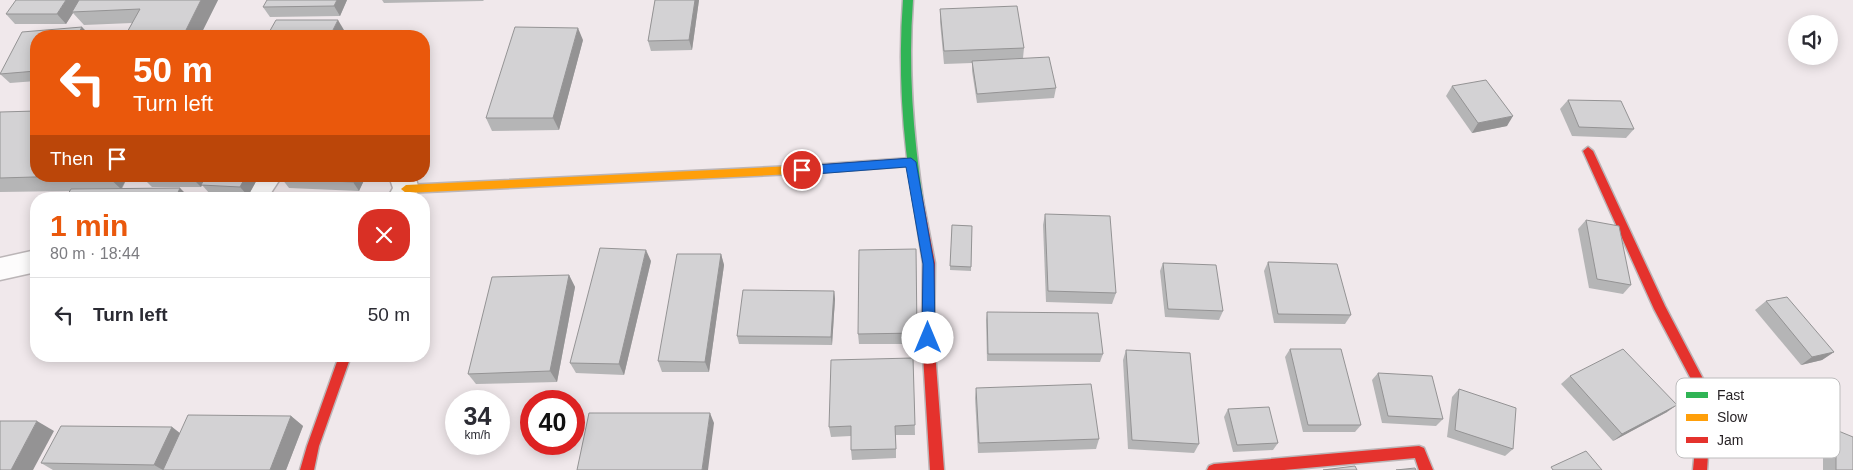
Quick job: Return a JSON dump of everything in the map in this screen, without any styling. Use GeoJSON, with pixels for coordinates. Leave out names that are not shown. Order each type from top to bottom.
{"type":"FeatureCollection","features":[{"type":"Feature","properties":{"kind":"street"},"geometry":{"type":"LineString","coordinates":[[908,0],[904,50],[911,162],[929,264],[928,338],[937,470]]}},
{"type":"Feature","properties":{"kind":"street"},"geometry":{"type":"LineString","coordinates":[[1588,151],[1660,309],[1696,378]]}},
{"type":"Feature","properties":{"kind":"street"},"geometry":{"type":"LineString","coordinates":[[403,188],[748,174],[911,162]]}},
{"type":"Feature","properties":{"kind":"street"},"geometry":{"type":"LineString","coordinates":[[0,269],[30,262]]}},
{"type":"Feature","properties":{"kind":"street"},"geometry":{"type":"LineString","coordinates":[[307,470],[313,446],[343,362]]}},
{"type":"Feature","properties":{"kind":"street"},"geometry":{"type":"LineString","coordinates":[[1214,470],[1419,452],[1426,470]]}},
{"type":"Feature","properties":{"kind":"building"},"geometry":{"type":"Polygon","coordinates":[[[16,0],[66,0],[57,14],[6,14],[16,0]]]}},
{"type":"Feature","properties":{"kind":"building"},"geometry":{"type":"Polygon","coordinates":[[[79,0],[201,0],[186,30],[128,30],[140,9],[72,12],[79,0]]]}},
{"type":"Feature","properties":{"kind":"building"},"geometry":{"type":"Polygon","coordinates":[[[267,0],[337,0],[334,6],[263,7],[267,0]]]}},
{"type":"Feature","properties":{"kind":"building"},"geometry":{"type":"Polygon","coordinates":[[[655,0],[695,0],[689,40],[648,41],[655,0]]]}},
{"type":"Feature","properties":{"kind":"building"},"geometry":{"type":"Polygon","coordinates":[[[1017,6],[1024,48],[944,51],[940,9],[1017,6]]]}},
{"type":"Feature","properties":{"kind":"building"},"geometry":{"type":"Polygon","coordinates":[[[276,20],[338,20],[333,30],[270,30],[276,20]]]}},
{"type":"Feature","properties":{"kind":"building"},"geometry":{"type":"Polygon","coordinates":[[[82,27],[80,30],[46,30],[82,27]]]}},
{"type":"Feature","properties":{"kind":"building"},"geometry":{"type":"Polygon","coordinates":[[[515,27],[578,28],[553,118],[486,118],[515,27]]]}},
{"type":"Feature","properties":{"kind":"building"},"geometry":{"type":"Polygon","coordinates":[[[30,31],[30,72],[0,74],[22,32],[30,31]]]}},
{"type":"Feature","properties":{"kind":"building"},"geometry":{"type":"Polygon","coordinates":[[[1049,57],[1056,88],[977,94],[972,61],[1049,57]]]}},
{"type":"Feature","properties":{"kind":"building"},"geometry":{"type":"Polygon","coordinates":[[[1486,80],[1513,116],[1478,123],[1452,86],[1486,80]]]}},
{"type":"Feature","properties":{"kind":"building"},"geometry":{"type":"Polygon","coordinates":[[[1568,100],[1621,101],[1634,129],[1579,127],[1568,100]]]}},
{"type":"Feature","properties":{"kind":"building"},"geometry":{"type":"Polygon","coordinates":[[[30,111],[30,177],[0,178],[0,112],[30,111]]]}},
{"type":"Feature","properties":{"kind":"building"},"geometry":{"type":"Polygon","coordinates":[[[203,182],[243,182],[240,187],[201,185],[203,182]]]}},
{"type":"Feature","properties":{"kind":"building"},"geometry":{"type":"Polygon","coordinates":[[[180,188],[178,192],[69,192],[71,189],[180,188]]]}},
{"type":"Feature","properties":{"kind":"building"},"geometry":{"type":"Polygon","coordinates":[[[1045,214],[1110,216],[1116,293],[1048,291],[1045,214]]]}},
{"type":"Feature","properties":{"kind":"building"},"geometry":{"type":"Polygon","coordinates":[[[1586,220],[1619,226],[1631,285],[1597,279],[1586,220]]]}},
{"type":"Feature","properties":{"kind":"building"},"geometry":{"type":"Polygon","coordinates":[[[952,225],[972,226],[971,267],[950,266],[952,225]]]}},
{"type":"Feature","properties":{"kind":"building"},"geometry":{"type":"Polygon","coordinates":[[[600,248],[646,250],[619,364],[570,363],[600,248]]]}},
{"type":"Feature","properties":{"kind":"building"},"geometry":{"type":"Polygon","coordinates":[[[916,249],[917,333],[858,334],[859,250],[916,249]]]}},
{"type":"Feature","properties":{"kind":"building"},"geometry":{"type":"Polygon","coordinates":[[[677,254],[721,254],[705,362],[658,361],[677,254]]]}},
{"type":"Feature","properties":{"kind":"building"},"geometry":{"type":"Polygon","coordinates":[[[1268,262],[1337,264],[1351,315],[1278,314],[1268,262]]]}},
{"type":"Feature","properties":{"kind":"building"},"geometry":{"type":"Polygon","coordinates":[[[1163,263],[1216,265],[1223,311],[1168,309],[1163,263]]]}},
{"type":"Feature","properties":{"kind":"building"},"geometry":{"type":"Polygon","coordinates":[[[569,275],[550,371],[468,374],[492,277],[569,275]]]}},
{"type":"Feature","properties":{"kind":"building"},"geometry":{"type":"Polygon","coordinates":[[[743,290],[834,291],[831,337],[737,336],[743,290]]]}},
{"type":"Feature","properties":{"kind":"building"},"geometry":{"type":"Polygon","coordinates":[[[1787,297],[1834,352],[1812,357],[1766,301],[1787,297]]]}},
{"type":"Feature","properties":{"kind":"building"},"geometry":{"type":"Polygon","coordinates":[[[987,312],[1098,313],[1103,354],[988,354],[987,312]]]}},
{"type":"Feature","properties":{"kind":"building"},"geometry":{"type":"Polygon","coordinates":[[[1290,349],[1341,349],[1361,425],[1308,425],[1290,349]]]}},
{"type":"Feature","properties":{"kind":"building"},"geometry":{"type":"Polygon","coordinates":[[[1623,349],[1676,406],[1622,434],[1570,376],[1623,349]]]}},
{"type":"Feature","properties":{"kind":"building"},"geometry":{"type":"Polygon","coordinates":[[[1126,350],[1190,353],[1199,444],[1132,440],[1126,350]]]}},
{"type":"Feature","properties":{"kind":"building"},"geometry":{"type":"Polygon","coordinates":[[[913,358],[915,425],[895,426],[896,449],[851,450],[851,426],[829,427],[831,360],[913,358]]]}},
{"type":"Feature","properties":{"kind":"building"},"geometry":{"type":"Polygon","coordinates":[[[1378,373],[1432,376],[1443,419],[1388,416],[1378,373]]]}},
{"type":"Feature","properties":{"kind":"building"},"geometry":{"type":"Polygon","coordinates":[[[1091,384],[1099,439],[979,443],[976,388],[1091,384]]]}},
{"type":"Feature","properties":{"kind":"building"},"geometry":{"type":"Polygon","coordinates":[[[1459,389],[1516,408],[1513,449],[1455,430],[1459,389]]]}},
{"type":"Feature","properties":{"kind":"building"},"geometry":{"type":"Polygon","coordinates":[[[1269,407],[1278,443],[1237,445],[1228,409],[1269,407]]]}},
{"type":"Feature","properties":{"kind":"building"},"geometry":{"type":"Polygon","coordinates":[[[589,413],[710,413],[702,470],[577,470],[580,455],[585,455],[585,432],[589,413]]]}},
{"type":"Feature","properties":{"kind":"building"},"geometry":{"type":"Polygon","coordinates":[[[188,415],[291,416],[270,470],[163,470],[188,415]]]}},
{"type":"Feature","properties":{"kind":"building"},"geometry":{"type":"Polygon","coordinates":[[[0,421],[37,421],[11,470],[0,470],[0,421]]]}},
{"type":"Feature","properties":{"kind":"building"},"geometry":{"type":"Polygon","coordinates":[[[61,426],[172,427],[154,465],[41,463],[61,426]]]}},
{"type":"Feature","properties":{"kind":"building"},"geometry":{"type":"Polygon","coordinates":[[[1840,432],[1853,437],[1853,470],[1836,470],[1836,458],[1840,458],[1840,432]]]}},
{"type":"Feature","properties":{"kind":"building"},"geometry":{"type":"Polygon","coordinates":[[[1586,451],[1602,470],[1553,470],[1551,467],[1586,451]]]}},
{"type":"Feature","properties":{"kind":"building"},"geometry":{"type":"Polygon","coordinates":[[[1355,466],[1357,470],[1323,470],[1355,466]]]}},
{"type":"Feature","properties":{"kind":"building"},"geometry":{"type":"Polygon","coordinates":[[[1415,468],[1416,470],[1396,470],[1415,468]]]}},
{"type":"Feature","properties":{"kind":"traffic: fast"},"geometry":{"type":"LineString","coordinates":[[908,0],[905,51],[906,100],[918,200]]}},
{"type":"Feature","properties":{"kind":"traffic: slow"},"geometry":{"type":"LineString","coordinates":[[406,189],[813,169]]}},
{"type":"Feature","properties":{"kind":"traffic: jam"},"geometry":{"type":"LineString","coordinates":[[1588,151],[1660,309],[1696,378]]}},
{"type":"Feature","properties":{"kind":"traffic: jam"},"geometry":{"type":"LineString","coordinates":[[813,169],[911,162]]}},
{"type":"Feature","properties":{"kind":"traffic: jam"},"geometry":{"type":"LineString","coordinates":[[918,200],[929,263],[928,338],[937,470]]}},
{"type":"Feature","properties":{"kind":"traffic: jam"},"geometry":{"type":"LineString","coordinates":[[307,470],[313,446],[343,362]]}},
{"type":"Feature","properties":{"kind":"traffic: jam"},"geometry":{"type":"LineString","coordinates":[[1214,470],[1419,452],[1426,470]]}},
{"type":"Feature","properties":{"kind":"traffic: jam"},"geometry":{"type":"LineString","coordinates":[[1700,470],[1701,458]]}},
{"type":"Feature","properties":{"kind":"route"},"geometry":{"type":"LineString","coordinates":[[802,170],[911,162],[929,264],[928,338]]}}]}
